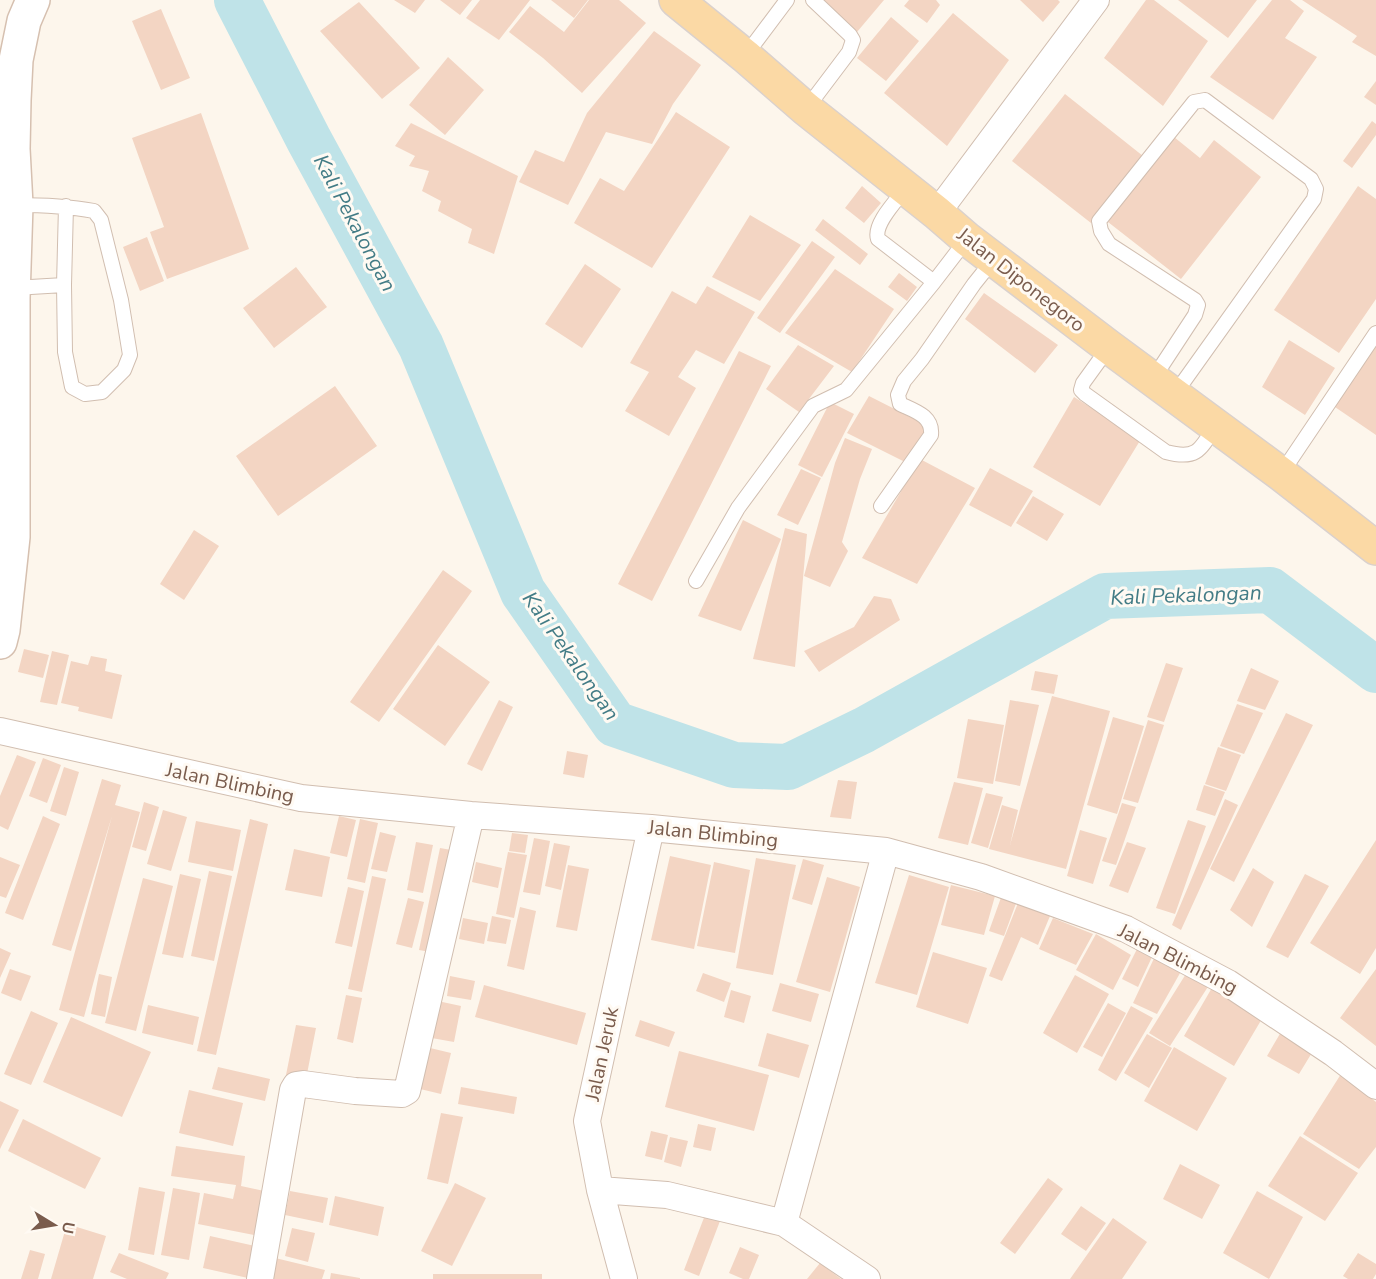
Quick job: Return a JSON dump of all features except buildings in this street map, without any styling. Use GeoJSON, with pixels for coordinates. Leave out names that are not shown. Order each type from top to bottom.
{"type":"FeatureCollection","features":[{"type":"Feature","properties":{"kind":"main road"},"geometry":{"type":"LineString","coordinates":[[0,642],[13,537],[7,334],[14,288],[16,205],[13,133],[16,60],[24,21],[33,0]]}},
{"type":"Feature","properties":{"kind":"main road","name":"Jalan Diponegoro"},"geometry":{"type":"LineString","coordinates":[[676,0],[967,238],[1376,548]]}},
{"type":"Feature","properties":{"kind":"street"},"geometry":{"type":"LineString","coordinates":[[937,213],[1096,0]]}},
{"type":"Feature","properties":{"kind":"street","name":"Jalan Blimbing"},"geometry":{"type":"LineString","coordinates":[[0,731],[301,798],[886,851],[981,877],[1125,929],[1228,982],[1334,1053],[1376,1086]]}},
{"type":"Feature","properties":{"kind":"street"},"geometry":{"type":"LineString","coordinates":[[260,1279],[293,1090],[296,1085],[402,1094],[406,1090],[471,815]]}},
{"type":"Feature","properties":{"kind":"street","name":"Jalan Jeruk"},"geometry":{"type":"LineString","coordinates":[[624,1279],[600,1190],[587,1121],[651,828]]}},
{"type":"Feature","properties":{"kind":"street"},"geometry":{"type":"LineString","coordinates":[[784,1223],[886,851]]}},
{"type":"Feature","properties":{"kind":"street"},"geometry":{"type":"LineString","coordinates":[[600,1190],[668,1195],[784,1223],[867,1279]]}},
{"type":"Feature","properties":{"kind":"lane"},"geometry":{"type":"LineString","coordinates":[[745,56],[787,0]]}},
{"type":"Feature","properties":{"kind":"lane"},"geometry":{"type":"LineString","coordinates":[[807,108],[849,52],[853,40],[813,0]]}},
{"type":"Feature","properties":{"kind":"lane"},"geometry":{"type":"LineString","coordinates":[[1205,100],[1311,179],[1316,189],[1314,199],[1163,387],[1198,305],[1195,300],[1109,244],[1101,231],[1099,220],[1194,102],[1205,100]]}},
{"type":"Feature","properties":{"kind":"lane"},"geometry":{"type":"LineString","coordinates":[[906,188],[876,233],[878,239],[934,282]]}},
{"type":"Feature","properties":{"kind":"lane"},"geometry":{"type":"LineString","coordinates":[[16,205],[66,206],[94,211],[101,220],[121,300],[130,355],[124,370],[102,392],[85,394],[72,387],[65,352],[66,206]]}},
{"type":"Feature","properties":{"kind":"lane"},"geometry":{"type":"LineString","coordinates":[[696,581],[738,508],[813,406],[846,390],[967,238]]}},
{"type":"Feature","properties":{"kind":"lane"},"geometry":{"type":"LineString","coordinates":[[881,506],[931,435],[932,428],[923,414],[900,404],[898,395],[904,381],[994,259]]}},
{"type":"Feature","properties":{"kind":"lane"},"geometry":{"type":"LineString","coordinates":[[14,288],[64,285]]}},
{"type":"Feature","properties":{"kind":"lane"},"geometry":{"type":"LineString","coordinates":[[1281,474],[1376,333]]}},
{"type":"Feature","properties":{"kind":"lane"},"geometry":{"type":"LineString","coordinates":[[1109,347],[1083,383],[1081,390],[1085,394],[1166,452],[1187,455],[1196,453],[1206,442],[1215,426]]}},
{"type":"Feature","properties":{"kind":"waterway","name":"Kali Pekalongan"},"geometry":{"type":"LineString","coordinates":[[237,0],[309,140],[421,346],[523,592],[615,724],[734,765],[788,767],[864,730],[1105,596],[1270,590],[1376,670]]}}]}
